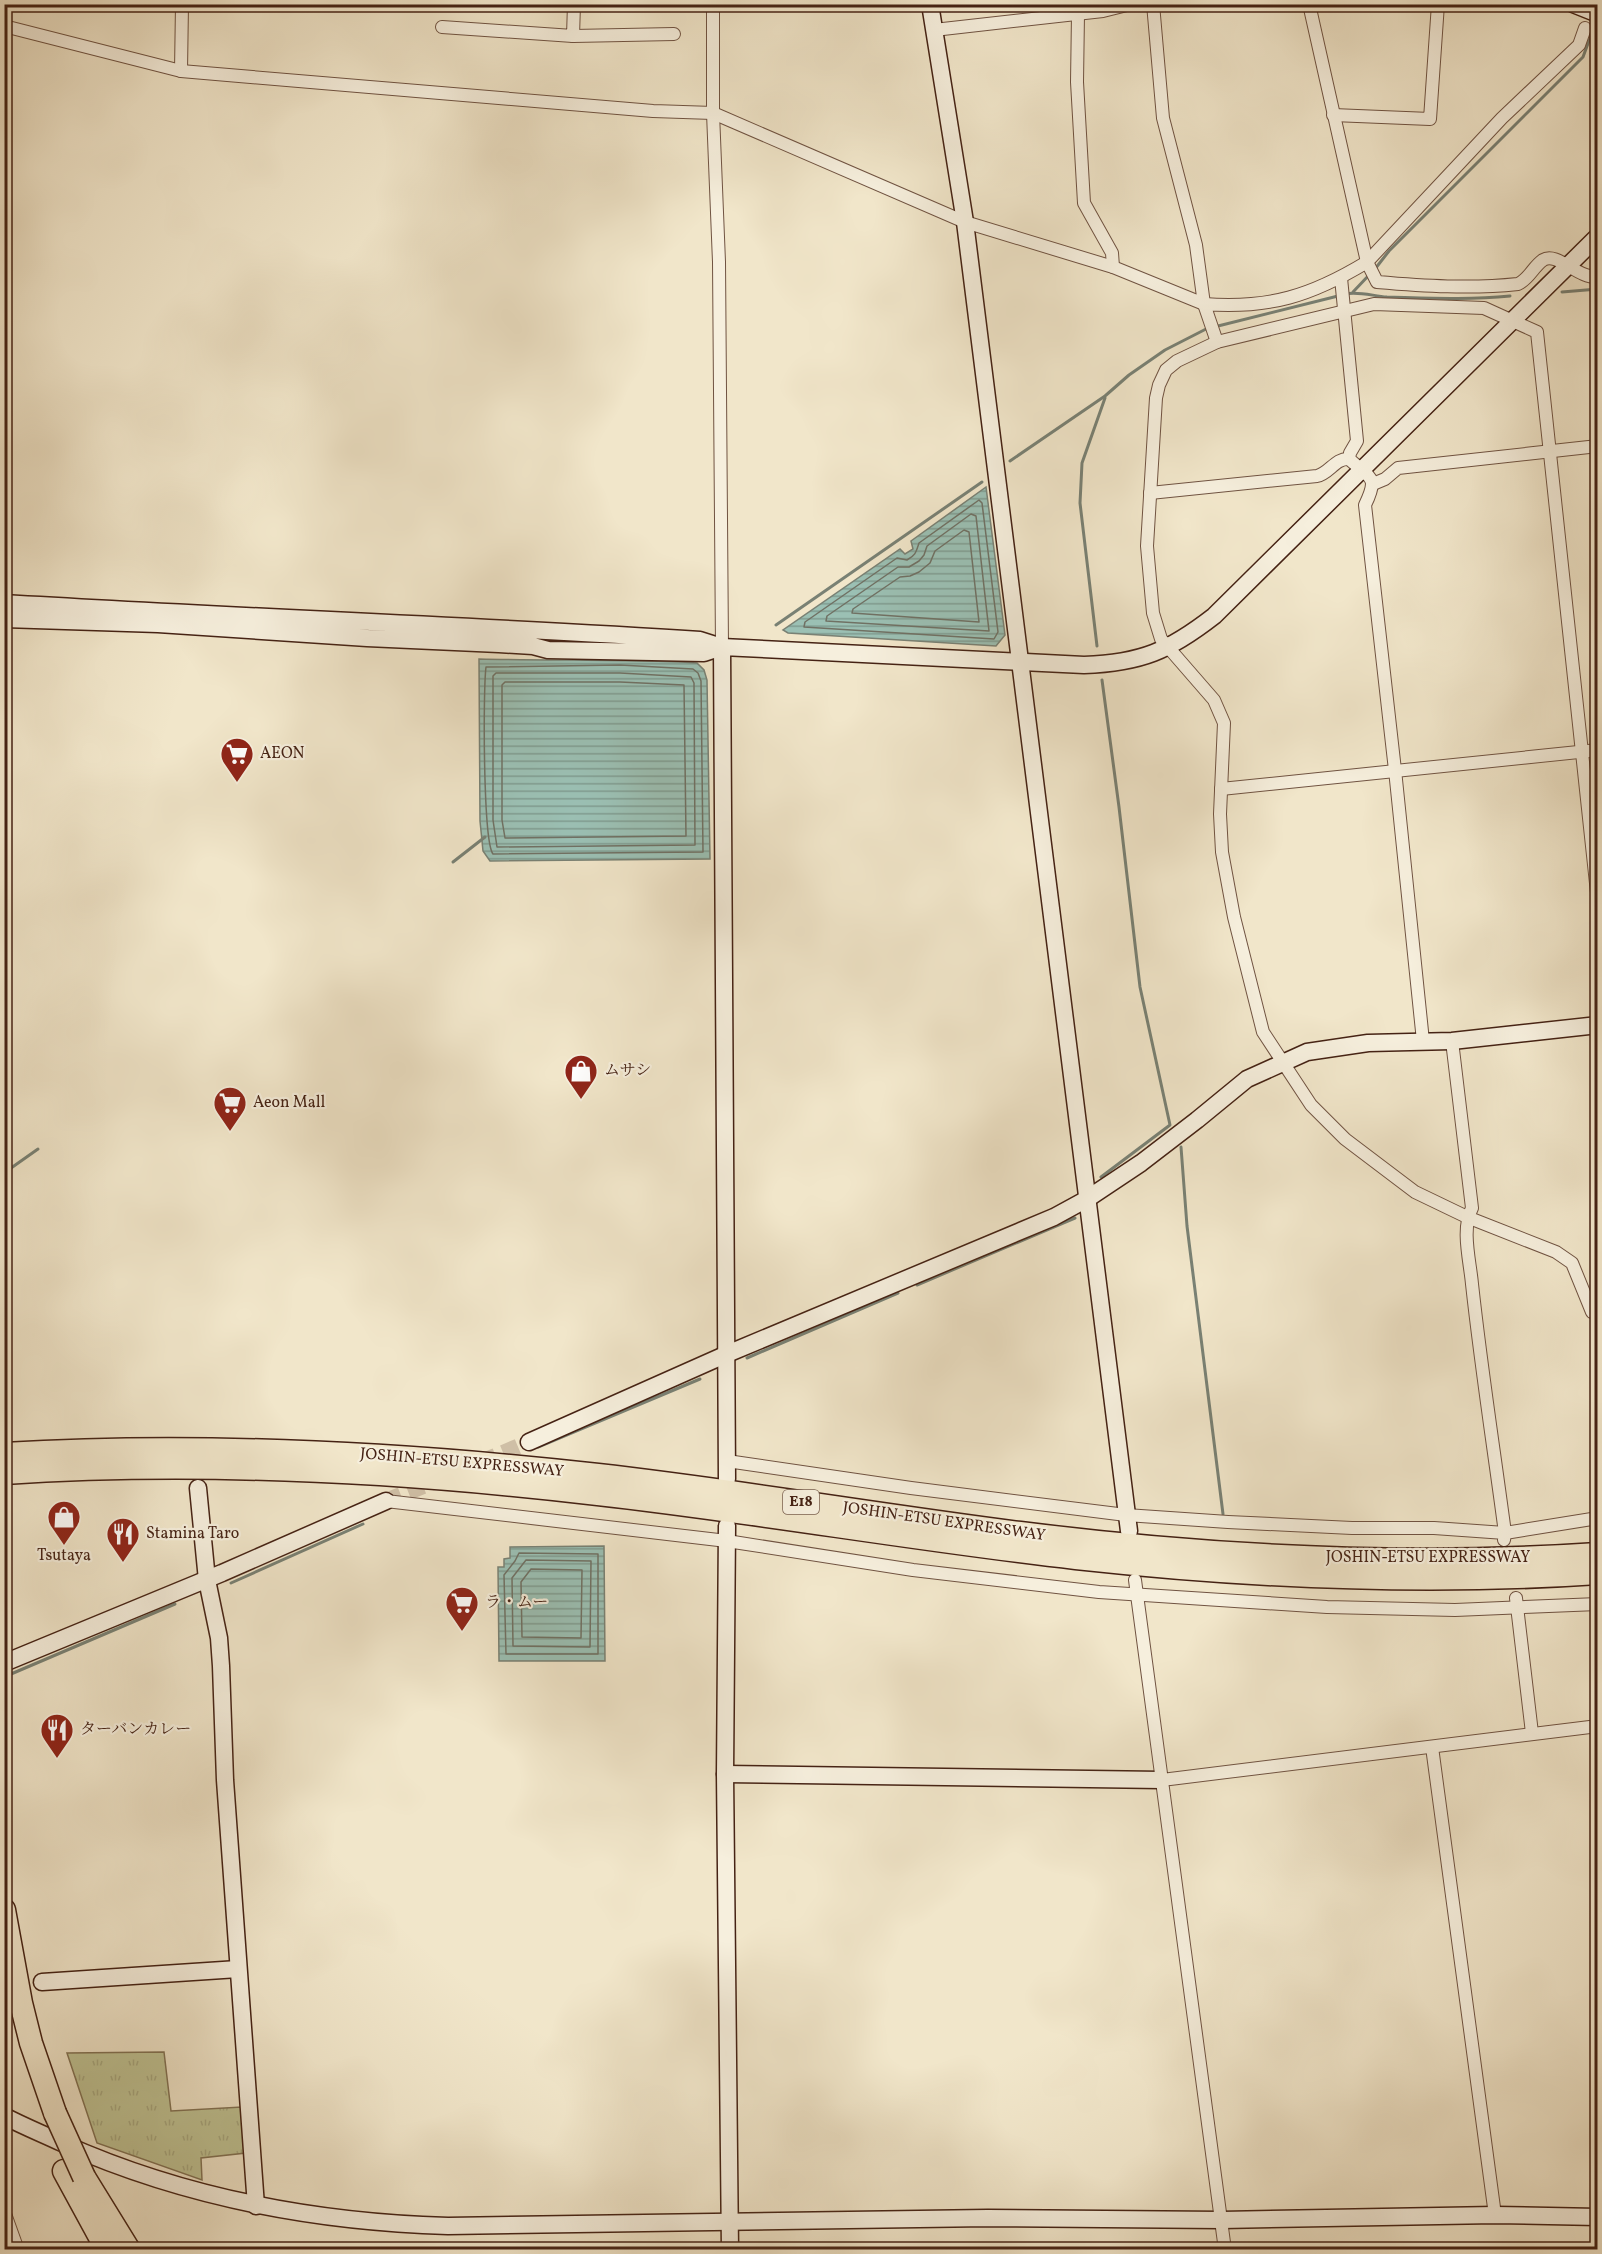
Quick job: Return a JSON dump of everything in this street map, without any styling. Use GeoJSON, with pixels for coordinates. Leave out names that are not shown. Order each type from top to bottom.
{"type":"FeatureCollection","features":[{"type":"Feature","properties":{"kind":"highway","name":"JOSHIN-ETSU EXPRESSWAY"},"geometry":{"type":"LineString","coordinates":[[4,1454],[108,1449],[181,1449],[385,1455],[600,1475],[1021,1533],[1180,1549],[1311,1558],[1434,1561],[1598,1554]]}},
{"type":"Feature","properties":{"kind":"highway","name":"JOSHIN-ETSU EXPRESSWAY"},"geometry":{"type":"LineString","coordinates":[[4,1473],[182,1468],[385,1474],[598,1494],[1028,1552],[1203,1570],[1377,1580],[1494,1579],[1598,1573]]}},
{"type":"Feature","properties":{"kind":"highway"},"geometry":{"type":"LineString","coordinates":[[4,1910],[21,2003],[47,2113]]}},
{"type":"Feature","properties":{"kind":"highway"},"geometry":{"type":"LineString","coordinates":[[4,1995],[21,2058],[107,2250]]}},
{"type":"Feature","properties":{"kind":"highway"},"geometry":{"type":"LineString","coordinates":[[74,2174],[129,2250]]}},
{"type":"Feature","properties":{"kind":"street"},"geometry":{"type":"LineString","coordinates":[[181,71],[182,4]]}},
{"type":"Feature","properties":{"kind":"street"},"geometry":{"type":"LineString","coordinates":[[573,36],[574,4]]}},
{"type":"Feature","properties":{"kind":"street"},"geometry":{"type":"LineString","coordinates":[[713,4],[713,113],[719,262],[727,1479]]}},
{"type":"Feature","properties":{"kind":"street"},"geometry":{"type":"LineString","coordinates":[[930,4],[965,222],[1128,1523]]}},
{"type":"Feature","properties":{"kind":"street"},"geometry":{"type":"LineString","coordinates":[[934,30],[1078,14],[1131,4]]}},
{"type":"Feature","properties":{"kind":"street"},"geometry":{"type":"LineString","coordinates":[[1153,4],[1163,118],[1196,245],[1203,304],[1215,339]]}},
{"type":"Feature","properties":{"kind":"street"},"geometry":{"type":"LineString","coordinates":[[1309,4],[1367,264],[1377,282],[1458,287],[1508,285],[1524,281],[1544,260],[1555,259],[1582,276],[1598,277]]}},
{"type":"Feature","properties":{"kind":"street"},"geometry":{"type":"LineString","coordinates":[[1333,115],[1430,119],[1438,4]]}},
{"type":"Feature","properties":{"kind":"street"},"geometry":{"type":"LineString","coordinates":[[1574,4],[1598,14]]}},
{"type":"Feature","properties":{"kind":"street"},"geometry":{"type":"LineString","coordinates":[[1078,14],[1077,82],[1084,203],[1112,253],[1113,267]]}},
{"type":"Feature","properties":{"kind":"street"},"geometry":{"type":"LineString","coordinates":[[4,26],[181,71],[653,111],[713,113],[965,222],[1113,267],[1203,304],[1235,306],[1261,304],[1313,291],[1342,281],[1367,264],[1502,118],[1579,45],[1585,28]]}},
{"type":"Feature","properties":{"kind":"street"},"geometry":{"type":"LineString","coordinates":[[442,27],[573,36],[674,34]]}},
{"type":"Feature","properties":{"kind":"street"},"geometry":{"type":"LineString","coordinates":[[4,603],[245,617],[338,619],[537,629],[700,640],[722,647],[1084,665],[1111,664],[1148,656],[1168,648],[1214,616],[1355,464],[1511,322],[1598,236]]}},
{"type":"Feature","properties":{"kind":"street"},"geometry":{"type":"LineString","coordinates":[[1342,281],[1357,441],[1350,453],[1355,464],[1373,484]]}},
{"type":"Feature","properties":{"kind":"street"},"geometry":{"type":"LineString","coordinates":[[1598,902],[1537,332],[1484,308],[1374,304],[1345,308],[1215,339],[1177,361],[1166,370],[1159,385],[1147,563],[1153,613],[1161,639],[1218,706],[1225,732],[1220,814],[1222,852],[1234,917],[1263,1032],[1311,1105],[1345,1139],[1415,1192],[1467,1217],[1568,1258],[1592,1312],[1598,1313]]}},
{"type":"Feature","properties":{"kind":"street"},"geometry":{"type":"LineString","coordinates":[[1423,1041],[1365,505],[1373,484],[1385,479],[1398,468],[1598,446]]}},
{"type":"Feature","properties":{"kind":"street"},"geometry":{"type":"LineString","coordinates":[[1150,493],[1317,476],[1325,474],[1339,460],[1355,464]]}},
{"type":"Feature","properties":{"kind":"street"},"geometry":{"type":"LineString","coordinates":[[4,619],[158,624],[533,646],[548,650],[704,653],[722,647]]}},
{"type":"Feature","properties":{"kind":"street"},"geometry":{"type":"LineString","coordinates":[[1221,789],[1598,750]]}},
{"type":"Feature","properties":{"kind":"street"},"geometry":{"type":"LineString","coordinates":[[529,1442],[727,1354],[981,1249],[1088,1200],[1150,1156],[1247,1079],[1307,1052],[1358,1044],[1452,1041],[1598,1025]]}},
{"type":"Feature","properties":{"kind":"street"},"geometry":{"type":"LineString","coordinates":[[1452,1041],[1472,1208],[1467,1217],[1475,1309],[1505,1537]]}},
{"type":"Feature","properties":{"kind":"street"},"geometry":{"type":"LineString","coordinates":[[727,1461],[1128,1523],[1228,1522],[1352,1528],[1434,1528],[1505,1537],[1598,1518]]}},
{"type":"Feature","properties":{"kind":"street"},"geometry":{"type":"LineString","coordinates":[[198,1488],[207,1580],[219,1638],[225,1780],[256,2206]]}},
{"type":"Feature","properties":{"kind":"street"},"geometry":{"type":"LineString","coordinates":[[4,1663],[207,1580],[386,1501],[727,1534],[913,1570],[1099,1592],[1327,1607],[1455,1610],[1516,1603],[1598,1604]]}},
{"type":"Feature","properties":{"kind":"street"},"geometry":{"type":"LineString","coordinates":[[727,1534],[725,1774],[730,2250]]}},
{"type":"Feature","properties":{"kind":"street"},"geometry":{"type":"LineString","coordinates":[[1135,1580],[1225,2250]]}},
{"type":"Feature","properties":{"kind":"street"},"geometry":{"type":"LineString","coordinates":[[1516,1603],[1532,1733]]}},
{"type":"Feature","properties":{"kind":"street"},"geometry":{"type":"LineString","coordinates":[[725,1774],[1161,1780],[1598,1725]]}},
{"type":"Feature","properties":{"kind":"street"},"geometry":{"type":"LineString","coordinates":[[1432,1747],[1496,2215]]}},
{"type":"Feature","properties":{"kind":"street"},"geometry":{"type":"LineString","coordinates":[[35,1982],[238,1969]]}},
{"type":"Feature","properties":{"kind":"street"},"geometry":{"type":"LineString","coordinates":[[4,2116],[86,2154],[145,2176],[204,2194],[326,2218],[400,2225],[988,2218],[1222,2220],[1496,2215],[1598,2217]]}},
{"type":"Feature","properties":{"kind":"street"},"geometry":{"type":"LineString","coordinates":[[4,2211],[18,2250]]}},
{"type":"Feature","properties":{"kind":"green space"},"geometry":{"type":"Polygon","coordinates":[[[164,2052],[171,2111],[242,2107],[246,2153],[201,2158],[202,2180],[97,2143],[67,2053],[164,2052]]]}},
{"type":"Feature","properties":{"kind":"water"},"geometry":{"type":"Polygon","coordinates":[[[986,487],[1005,635],[996,646],[788,633],[783,630],[900,549],[905,554],[913,549],[911,541],[986,487]]]}},
{"type":"Feature","properties":{"kind":"water"},"geometry":{"type":"Polygon","coordinates":[[[479,659],[697,663],[704,670],[707,680],[710,859],[490,861],[483,851],[480,821],[479,659]]]}},
{"type":"Feature","properties":{"kind":"water"},"geometry":{"type":"Polygon","coordinates":[[[604,1546],[605,1661],[499,1661],[498,1567],[504,1567],[504,1559],[510,1558],[510,1547],[604,1546]]]}},
{"type":"Feature","properties":{"kind":"waterway"},"geometry":{"type":"LineString","coordinates":[[1375,269],[1389,251],[1583,57],[1597,19]]}},
{"type":"Feature","properties":{"kind":"waterway"},"geometry":{"type":"LineString","coordinates":[[1353,292],[1370,274]]}},
{"type":"Feature","properties":{"kind":"waterway"},"geometry":{"type":"LineString","coordinates":[[1562,292],[1598,289]]}},
{"type":"Feature","properties":{"kind":"waterway"},"geometry":{"type":"LineString","coordinates":[[1345,294],[1448,298],[1510,296]]}},
{"type":"Feature","properties":{"kind":"waterway"},"geometry":{"type":"LineString","coordinates":[[1214,327],[1338,296]]}},
{"type":"Feature","properties":{"kind":"waterway"},"geometry":{"type":"LineString","coordinates":[[1010,461],[1105,396],[1129,375],[1165,350],[1208,328]]}},
{"type":"Feature","properties":{"kind":"waterway"},"geometry":{"type":"LineString","coordinates":[[1097,646],[1080,503],[1082,463],[1105,398]]}},
{"type":"Feature","properties":{"kind":"waterway"},"geometry":{"type":"LineString","coordinates":[[776,625],[982,482]]}},
{"type":"Feature","properties":{"kind":"waterway"},"geometry":{"type":"LineString","coordinates":[[1101,1177],[1170,1125],[1140,987],[1102,680]]}},
{"type":"Feature","properties":{"kind":"waterway"},"geometry":{"type":"LineString","coordinates":[[453,862],[485,837]]}},
{"type":"Feature","properties":{"kind":"waterway"},"geometry":{"type":"LineString","coordinates":[[1181,1147],[1187,1226],[1223,1514]]}},
{"type":"Feature","properties":{"kind":"waterway"},"geometry":{"type":"LineString","coordinates":[[4,1173],[38,1149]]}},
{"type":"Feature","properties":{"kind":"waterway"},"geometry":{"type":"LineString","coordinates":[[917,1285],[1075,1218]]}},
{"type":"Feature","properties":{"kind":"waterway"},"geometry":{"type":"LineString","coordinates":[[747,1358],[898,1293]]}},
{"type":"Feature","properties":{"kind":"waterway"},"geometry":{"type":"LineString","coordinates":[[538,1447],[700,1379]]}},
{"type":"Feature","properties":{"kind":"waterway"},"geometry":{"type":"LineString","coordinates":[[231,1583],[363,1524]]}},
{"type":"Feature","properties":{"kind":"waterway"},"geometry":{"type":"LineString","coordinates":[[4,1677],[175,1604]]}},
{"type":"Feature","properties":{"kind":"tunnel"},"geometry":{"type":"LineString","coordinates":[[481,1462],[529,1442]]}},
{"type":"Feature","properties":{"kind":"tunnel"},"geometry":{"type":"LineString","coordinates":[[386,1501],[438,1480]]}},
{"type":"Feature","properties":{"kind":"place","name":"AEON"},"geometry":{"type":"Point","coordinates":[237,783]}},
{"type":"Feature","properties":{"kind":"place","name":"ムサシ"},"geometry":{"type":"Point","coordinates":[581,1100]}},
{"type":"Feature","properties":{"kind":"place","name":"Aeon Mall"},"geometry":{"type":"Point","coordinates":[230,1132]}},
{"type":"Feature","properties":{"kind":"place","name":"Tsutaya"},"geometry":{"type":"Point","coordinates":[64,1546]}},
{"type":"Feature","properties":{"kind":"place","name":"Stamina Taro"},"geometry":{"type":"Point","coordinates":[123,1563]}},
{"type":"Feature","properties":{"kind":"place","name":"ラ・ムー"},"geometry":{"type":"Point","coordinates":[462,1632]}},
{"type":"Feature","properties":{"kind":"place","name":"ターバンカレー"},"geometry":{"type":"Point","coordinates":[57,1759]}}]}
